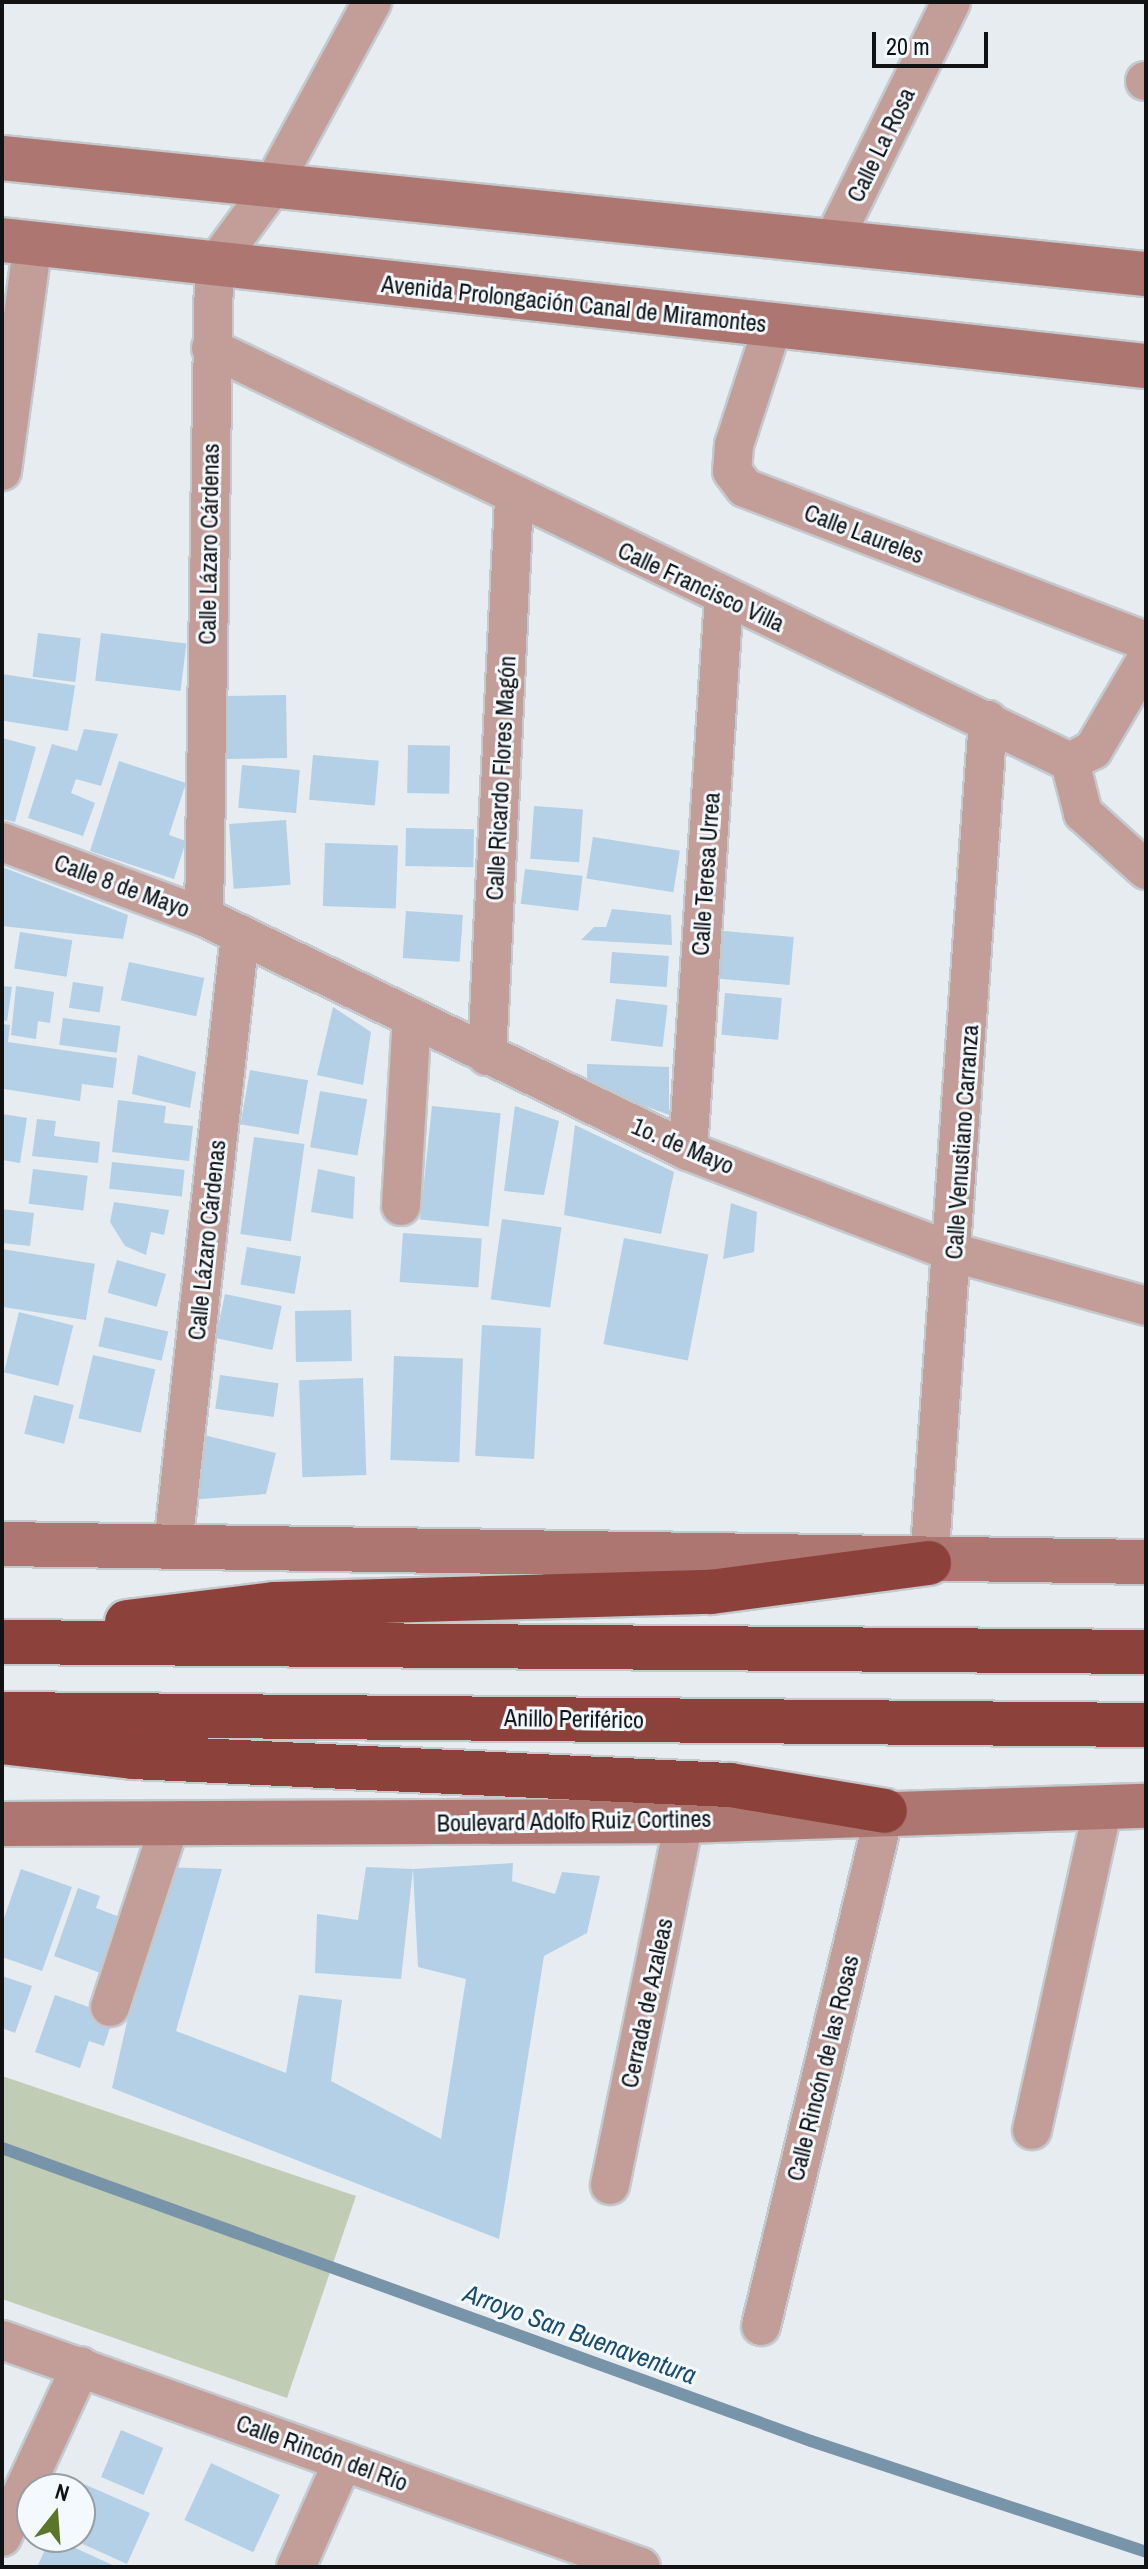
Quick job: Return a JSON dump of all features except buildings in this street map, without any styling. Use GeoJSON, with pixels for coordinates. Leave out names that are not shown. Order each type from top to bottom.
{"type":"FeatureCollection","features":[{"type":"Feature","properties":{"kind":"highway"},"geometry":{"type":"LineString","coordinates":[[15,1642],[274,1604],[711,1592],[929,1563]]}},
{"type":"Feature","properties":{"kind":"highway"},"geometry":{"type":"LineString","coordinates":[[15,1642],[1146,1652]]}},
{"type":"Feature","properties":{"kind":"highway","name":"Anillo Periférico"},"geometry":{"type":"LineString","coordinates":[[2,1714],[1146,1725]]}},
{"type":"Feature","properties":{"kind":"highway"},"geometry":{"type":"LineString","coordinates":[[2,1742],[133,1757],[730,1785],[885,1811]]}},
{"type":"Feature","properties":{"kind":"main road"},"geometry":{"type":"LineString","coordinates":[[2,158],[270,190],[1146,274]]}},
{"type":"Feature","properties":{"kind":"main road","name":"Avenida Prolongación Canal de Miramontes"},"geometry":{"type":"LineString","coordinates":[[17,242],[1146,366]]}},
{"type":"Feature","properties":{"kind":"main road"},"geometry":{"type":"LineString","coordinates":[[2,1544],[929,1563],[1146,1562]]}},
{"type":"Feature","properties":{"kind":"main road","name":"Boulevard Adolfo Ruiz Cortines"},"geometry":{"type":"LineString","coordinates":[[2,1824],[684,1821],[885,1811],[1146,1806]]}},
{"type":"Feature","properties":{"kind":"street"},"geometry":{"type":"LineString","coordinates":[[214,266],[270,190],[372,2]]}},
{"type":"Feature","properties":{"kind":"street","name":"Calle La Rosa"},"geometry":{"type":"LineString","coordinates":[[831,245],[951,2]]}},
{"type":"Feature","properties":{"kind":"street"},"geometry":{"type":"LineString","coordinates":[[2,471],[17,242]]}},
{"type":"Feature","properties":{"kind":"street","name":"Calle Lázaro Cárdenas"},"geometry":{"type":"LineString","coordinates":[[204,917],[214,266]]}},
{"type":"Feature","properties":{"kind":"street","name":"Calle Laureles"},"geometry":{"type":"LineString","coordinates":[[773,325],[734,445],[732,471],[745,488],[1146,641]]}},
{"type":"Feature","properties":{"kind":"street","name":"Calle Francisco Villa"},"geometry":{"type":"LineString","coordinates":[[211,348],[514,500],[988,720],[1070,762]]}},
{"type":"Feature","properties":{"kind":"street","name":"Calle Ricardo Flores Magón"},"geometry":{"type":"LineString","coordinates":[[487,1056],[514,500]]}},
{"type":"Feature","properties":{"kind":"street","name":"Calle Teresa Urrea"},"geometry":{"type":"LineString","coordinates":[[688,1151],[724,597]]}},
{"type":"Feature","properties":{"kind":"street"},"geometry":{"type":"LineString","coordinates":[[1146,660],[1093,750],[1070,762],[1083,813],[1146,870]]}},
{"type":"Feature","properties":{"kind":"street","name":"Calle Venustiano Carranza"},"geometry":{"type":"LineString","coordinates":[[929,1563],[955,1253],[988,720]]}},
{"type":"Feature","properties":{"kind":"street","name":"Calle 8 de Mayo"},"geometry":{"type":"LineString","coordinates":[[2,842],[204,917],[240,935]]}},
{"type":"Feature","properties":{"kind":"street","name":"Calle Lázaro Cárdenas"},"geometry":{"type":"LineString","coordinates":[[173,1546],[240,935]]}},
{"type":"Feature","properties":{"kind":"street","name":"1o. de Mayo"},"geometry":{"type":"LineString","coordinates":[[240,935],[688,1151],[955,1253],[1146,1306]]}},
{"type":"Feature","properties":{"kind":"street"},"geometry":{"type":"LineString","coordinates":[[401,1206],[412,1017]]}},
{"type":"Feature","properties":{"kind":"street"},"geometry":{"type":"LineString","coordinates":[[1032,2130],[1103,1806]]}},
{"type":"Feature","properties":{"kind":"street","name":"Calle Rincón de las Rosas"},"geometry":{"type":"LineString","coordinates":[[761,2326],[885,1811]]}},
{"type":"Feature","properties":{"kind":"street","name":"Cerrada de Azaleas"},"geometry":{"type":"LineString","coordinates":[[610,2185],[684,1821]]}},
{"type":"Feature","properties":{"kind":"street"},"geometry":{"type":"LineString","coordinates":[[110,2007],[170,1823]]}},
{"type":"Feature","properties":{"kind":"street","name":"Calle Rincón del Río"},"geometry":{"type":"LineString","coordinates":[[2,2340],[631,2565]]}},
{"type":"Feature","properties":{"kind":"street"},"geometry":{"type":"LineString","coordinates":[[2,2537],[81,2366]]}},
{"type":"Feature","properties":{"kind":"street"},"geometry":{"type":"LineString","coordinates":[[296,2567],[343,2461]]}},
{"type":"Feature","properties":{"kind":"green space"},"geometry":{"type":"Polygon","coordinates":[[[2,2076],[356,2196],[287,2398],[2,2299],[2,2076]]]}},
{"type":"Feature","properties":{"kind":"waterway","name":"Arroyo San Buenaventura"},"geometry":{"type":"LineString","coordinates":[[2,2148],[811,2441],[1146,2552]]}}]}
